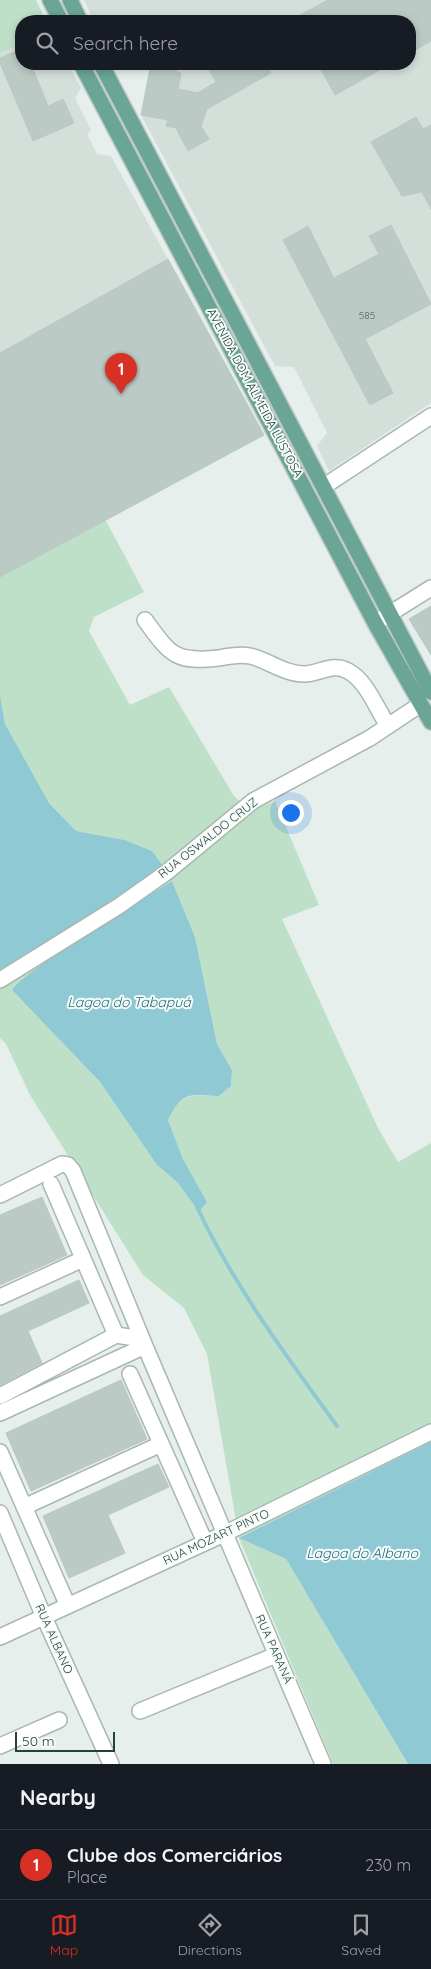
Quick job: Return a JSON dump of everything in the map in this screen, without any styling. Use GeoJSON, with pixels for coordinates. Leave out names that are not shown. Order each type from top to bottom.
{"type":"FeatureCollection","features":[{"type":"Feature","properties":{"kind":"main road"},"geometry":{"type":"LineString","coordinates":[[50,0],[58,15]]}},
{"type":"Feature","properties":{"kind":"main road"},"geometry":{"type":"LineString","coordinates":[[70,0],[77,15]]}},
{"type":"Feature","properties":{"kind":"main road","name":"AVENIDA DOM ALMEIDA LUSTOSA"},"geometry":{"type":"LineString","coordinates":[[89,70],[122,143],[375,623],[431,722]]}},
{"type":"Feature","properties":{"kind":"main road","name":"AVENIDA DOM ALMEIDA LUSTOSA"},"geometry":{"type":"LineString","coordinates":[[104,70],[136,134],[200,251],[244,341],[431,692]]}},
{"type":"Feature","properties":{"kind":"main road"},"geometry":{"type":"LineString","coordinates":[[122,143],[136,134]]}},
{"type":"Feature","properties":{"kind":"street"},"geometry":{"type":"LineString","coordinates":[[323,487],[431,416]]}},
{"type":"Feature","properties":{"kind":"street"},"geometry":{"type":"LineString","coordinates":[[375,623],[431,588]]}},
{"type":"Feature","properties":{"kind":"street"},"geometry":{"type":"LineString","coordinates":[[145,620],[164,646],[173,654],[184,659],[244,656],[293,673],[312,673],[331,667],[350,671],[360,681],[388,726]]}},
{"type":"Feature","properties":{"kind":"street","name":"RUA OSWALDO CRUZ"},"geometry":{"type":"LineString","coordinates":[[0,980],[119,906],[167,872],[254,801],[388,726],[421,704]]}},
{"type":"Feature","properties":{"kind":"street","name":"RUA PARANÁ"},"geometry":{"type":"LineString","coordinates":[[0,1195],[62,1164],[68,1165],[73,1171],[143,1343],[323,1764]]}},
{"type":"Feature","properties":{"kind":"street"},"geometry":{"type":"LineString","coordinates":[[51,1184],[116,1335]]}},
{"type":"Feature","properties":{"kind":"street"},"geometry":{"type":"LineString","coordinates":[[0,1297],[83,1259]]}},
{"type":"Feature","properties":{"kind":"street"},"geometry":{"type":"LineString","coordinates":[[0,1396],[116,1335],[143,1343]]}},
{"type":"Feature","properties":{"kind":"street"},"geometry":{"type":"LineString","coordinates":[[0,1414],[143,1343]]}},
{"type":"Feature","properties":{"kind":"street"},"geometry":{"type":"LineString","coordinates":[[130,1374],[205,1542]]}},
{"type":"Feature","properties":{"kind":"street","name":"RUA MOZART PINTO"},"geometry":{"type":"LineString","coordinates":[[0,1638],[224,1534],[431,1432]]}},
{"type":"Feature","properties":{"kind":"street"},"geometry":{"type":"LineString","coordinates":[[24,1507],[161,1444]]}},
{"type":"Feature","properties":{"kind":"street"},"geometry":{"type":"LineString","coordinates":[[0,1452],[68,1606]]}},
{"type":"Feature","properties":{"kind":"street","name":"RUA ALBANO"},"geometry":{"type":"LineString","coordinates":[[0,1514],[44,1617],[111,1764]]}},
{"type":"Feature","properties":{"kind":"street"},"geometry":{"type":"LineString","coordinates":[[140,1711],[276,1655]]}},
{"type":"Feature","properties":{"kind":"street"},"geometry":{"type":"LineString","coordinates":[[0,1746],[59,1720]]}},
{"type":"Feature","properties":{"kind":"shaded area"},"geometry":{"type":"Polygon","coordinates":[[[84,0],[431,0],[431,403],[329,471],[317,446],[327,433],[294,367],[275,366],[141,115],[150,70],[416,70],[416,15],[91,15],[84,0]]]}},
{"type":"Feature","properties":{"kind":"shaded area"},"geometry":{"type":"Polygon","coordinates":[[[15,47],[15,70],[71,70],[81,88],[75,98],[91,130],[87,134],[97,154],[111,156],[168,259],[0,353],[0,53],[15,47]]]}},
{"type":"Feature","properties":{"kind":"green space"},"geometry":{"type":"Polygon","coordinates":[[[0,0],[36,0],[43,15],[15,15],[15,47],[0,53],[0,0]]]}},
{"type":"Feature","properties":{"kind":"green space"},"geometry":{"type":"Polygon","coordinates":[[[105,519],[144,592],[94,617],[89,631],[130,705],[169,687],[234,796],[250,811],[275,801],[319,905],[282,919],[378,1128],[398,1162],[431,1143],[431,1442],[239,1538],[207,1354],[184,1308],[143,1275],[30,1095],[6,1044],[0,1038],[0,972],[80,921],[152,851],[125,840],[76,831],[49,803],[29,768],[5,724],[0,695],[0,577],[105,519]],[[172,881],[60,953],[12,990],[100,1082],[157,1165],[178,1183],[199,1212],[207,1202],[183,1159],[168,1120],[178,1103],[183,1099],[193,1096],[219,1096],[231,1086],[232,1070],[217,1044],[195,937],[172,881]]]}},
{"type":"Feature","properties":{"kind":"green space"},"geometry":{"type":"Polygon","coordinates":[[[239,1538],[286,1559],[408,1764],[333,1764],[239,1538]]]}},
{"type":"Feature","properties":{"kind":"water"},"geometry":{"type":"Polygon","coordinates":[[[0,695],[5,724],[49,803],[76,831],[125,840],[152,851],[165,869],[0,972],[0,695]]]}},
{"type":"Feature","properties":{"kind":"water","name":"Lagoa do Tabapuá"},"geometry":{"type":"Polygon","coordinates":[[[172,881],[195,937],[217,1044],[232,1070],[231,1086],[219,1096],[188,1096],[178,1103],[168,1120],[183,1159],[207,1202],[199,1212],[178,1183],[157,1165],[100,1082],[12,990],[60,953],[172,881]]]}},
{"type":"Feature","properties":{"kind":"water","name":"Lagoa do Albano"},"geometry":{"type":"Polygon","coordinates":[[[431,1442],[431,1764],[408,1764],[286,1559],[239,1538],[431,1442]]]}},
{"type":"Feature","properties":{"kind":"building"},"geometry":{"type":"Polygon","coordinates":[[[328,0],[431,0],[431,41],[416,50],[416,15],[300,15],[328,0]]]}},
{"type":"Feature","properties":{"kind":"building"},"geometry":{"type":"Polygon","coordinates":[[[15,52],[15,70],[33,70],[48,106],[63,99],[74,123],[33,141],[0,63],[0,58],[15,52]]]}},
{"type":"Feature","properties":{"kind":"building"},"geometry":{"type":"Polygon","coordinates":[[[150,70],[176,70],[181,73],[178,89],[198,93],[216,82],[209,70],[269,70],[271,73],[207,109],[201,126],[209,139],[188,151],[176,128],[166,126],[168,120],[141,115],[150,70]]]}},
{"type":"Feature","properties":{"kind":"building"},"geometry":{"type":"Polygon","coordinates":[[[321,70],[379,70],[335,95],[321,70]]]}},
{"type":"Feature","properties":{"kind":"building"},"geometry":{"type":"Polygon","coordinates":[[[416,117],[423,129],[431,125],[431,209],[422,192],[402,196],[371,142],[416,117]]]}},
{"type":"Feature","properties":{"kind":"building"},"geometry":{"type":"Polygon","coordinates":[[[391,225],[431,304],[365,339],[393,393],[370,405],[283,240],[308,226],[334,278],[379,254],[369,236],[391,225]]]}},
{"type":"Feature","properties":{"kind":"building"},"geometry":{"type":"Polygon","coordinates":[[[168,259],[264,435],[0,577],[0,353],[168,259]]]}},
{"type":"Feature","properties":{"kind":"building"},"geometry":{"type":"Polygon","coordinates":[[[431,606],[431,655],[409,619],[431,606]]]}},
{"type":"Feature","properties":{"kind":"building"},"geometry":{"type":"Polygon","coordinates":[[[42,1197],[67,1255],[0,1285],[0,1215],[42,1197]]]}},
{"type":"Feature","properties":{"kind":"building"},"geometry":{"type":"Polygon","coordinates":[[[79,1280],[89,1303],[28,1331],[42,1363],[0,1385],[0,1316],[79,1280]]]}},
{"type":"Feature","properties":{"kind":"building"},"geometry":{"type":"Polygon","coordinates":[[[121,1380],[147,1439],[31,1491],[6,1433],[121,1380]]]}},
{"type":"Feature","properties":{"kind":"building"},"geometry":{"type":"Polygon","coordinates":[[[158,1464],[169,1487],[108,1515],[125,1553],[69,1578],[43,1516],[158,1464]]]}},
{"type":"Feature","properties":{"kind":"waterway"},"geometry":{"type":"LineString","coordinates":[[197,1207],[244,1293],[337,1426]]}},
{"type":"Feature","properties":{"kind":"place","name":"Clube dos Comerciários"},"geometry":{"type":"Point","coordinates":[121,394]}}]}
